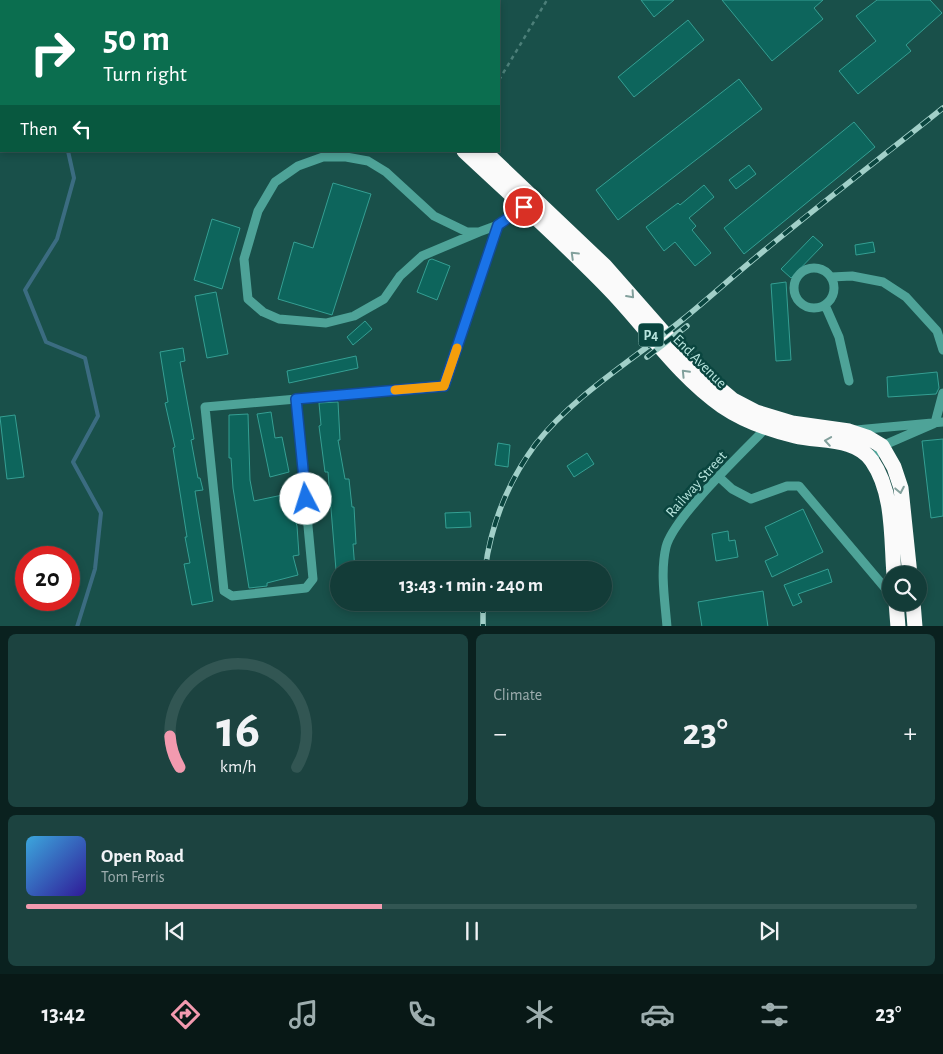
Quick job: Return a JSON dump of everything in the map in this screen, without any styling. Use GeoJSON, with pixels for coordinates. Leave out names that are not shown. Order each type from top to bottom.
{"type":"FeatureCollection","features":[{"type":"Feature","properties":{"kind":"highway","name":"End Avenue"},"geometry":{"type":"LineString","coordinates":[[465,152],[612,293],[702,391],[723,407],[766,428],[798,436],[846,444],[862,451],[872,460]]}},
{"type":"Feature","properties":{"kind":"highway","name":"End Avenue"},"geometry":{"type":"LineString","coordinates":[[485,152],[605,266],[694,367],[714,386],[733,400],[756,412],[792,423],[848,431],[867,437],[882,446]]}},
{"type":"Feature","properties":{"kind":"highway"},"geometry":{"type":"LineString","coordinates":[[882,446],[894,467],[901,488],[909,566]]}},
{"type":"Feature","properties":{"kind":"highway"},"geometry":{"type":"LineString","coordinates":[[872,460],[886,494],[893,566]]}},
{"type":"Feature","properties":{"kind":"highway"},"geometry":{"type":"LineString","coordinates":[[897,611],[898,626]]}},
{"type":"Feature","properties":{"kind":"highway"},"geometry":{"type":"LineString","coordinates":[[914,611],[915,626]]}},
{"type":"Feature","properties":{"kind":"street"},"geometry":{"type":"LineString","coordinates":[[479,232],[466,232],[434,216],[386,172],[368,161],[346,157],[323,157],[298,166],[275,182],[258,211],[244,258],[248,299],[263,312],[279,319],[326,323],[354,316],[384,299],[400,276],[422,256],[498,225],[524,207]]}},
{"type":"Feature","properties":{"kind":"street"},"geometry":{"type":"LineString","coordinates":[[296,399],[313,579],[306,588],[232,596],[224,591],[205,407],[296,399],[444,386],[498,225]]}},
{"type":"Feature","properties":{"kind":"street"},"geometry":{"type":"LineString","coordinates":[[813,267],[826,272],[831,277],[834,283],[833,295],[825,305],[819,308],[805,307],[795,298],[793,284],[800,272],[813,267]]}},
{"type":"Feature","properties":{"kind":"street"},"geometry":{"type":"LineString","coordinates":[[831,277],[852,276],[883,282],[891,287],[906,297],[937,331],[943,350]]}},
{"type":"Feature","properties":{"kind":"street"},"geometry":{"type":"LineString","coordinates":[[825,305],[839,337],[849,381]]}},
{"type":"Feature","properties":{"kind":"street"},"geometry":{"type":"LineString","coordinates":[[872,460],[882,446],[939,422],[943,393]]}},
{"type":"Feature","properties":{"kind":"street","name":"End Avenue"},"geometry":{"type":"LineString","coordinates":[[848,431],[939,422]]}},
{"type":"Feature","properties":{"kind":"street","name":"Railway Street"},"geometry":{"type":"LineString","coordinates":[[667,626],[663,572],[666,547],[677,524],[766,428]]}},
{"type":"Feature","properties":{"kind":"street"},"geometry":{"type":"LineString","coordinates":[[719,477],[732,489],[751,499],[787,486],[799,486],[882,585]]}},
{"type":"Feature","properties":{"kind":"path"},"geometry":{"type":"LineString","coordinates":[[500,78],[547,0]]}},
{"type":"Feature","properties":{"kind":"building"},"geometry":{"type":"Polygon","coordinates":[[[641,0],[674,0],[654,17],[641,0]]]}},
{"type":"Feature","properties":{"kind":"building"},"geometry":{"type":"Polygon","coordinates":[[[722,0],[823,0],[814,8],[823,19],[772,61],[722,0]]]}},
{"type":"Feature","properties":{"kind":"building"},"geometry":{"type":"Polygon","coordinates":[[[877,0],[930,0],[942,13],[906,45],[911,51],[858,94],[839,71],[876,41],[856,16],[877,0]]]}},
{"type":"Feature","properties":{"kind":"building"},"geometry":{"type":"Polygon","coordinates":[[[688,20],[704,40],[634,97],[618,77],[688,20]]]}},
{"type":"Feature","properties":{"kind":"building"},"geometry":{"type":"Polygon","coordinates":[[[739,79],[762,109],[618,220],[596,190],[739,79]]]}},
{"type":"Feature","properties":{"kind":"building"},"geometry":{"type":"Polygon","coordinates":[[[854,122],[875,147],[744,254],[724,228],[854,122]]]}},
{"type":"Feature","properties":{"kind":"building"},"geometry":{"type":"Polygon","coordinates":[[[749,165],[756,174],[736,189],[729,180],[749,165]]]}},
{"type":"Feature","properties":{"kind":"building"},"geometry":{"type":"Polygon","coordinates":[[[333,183],[371,194],[332,315],[278,299],[294,242],[313,248],[333,183]]]}},
{"type":"Feature","properties":{"kind":"building"},"geometry":{"type":"Polygon","coordinates":[[[704,185],[714,197],[689,218],[696,226],[692,230],[711,253],[695,266],[675,242],[664,251],[646,227],[678,203],[680,205],[704,185]]]}},
{"type":"Feature","properties":{"kind":"building"},"geometry":{"type":"Polygon","coordinates":[[[212,219],[240,228],[222,289],[194,280],[212,219]]]}},
{"type":"Feature","properties":{"kind":"building"},"geometry":{"type":"Polygon","coordinates":[[[813,236],[823,245],[791,278],[781,269],[813,236]]]}},
{"type":"Feature","properties":{"kind":"building"},"geometry":{"type":"Polygon","coordinates":[[[873,242],[875,252],[856,255],[855,245],[873,242]]]}},
{"type":"Feature","properties":{"kind":"building"},"geometry":{"type":"Polygon","coordinates":[[[432,259],[450,266],[437,300],[417,292],[429,260],[432,259]]]}},
{"type":"Feature","properties":{"kind":"building"},"geometry":{"type":"Polygon","coordinates":[[[786,282],[791,360],[776,361],[771,284],[786,282]]]}},
{"type":"Feature","properties":{"kind":"building"},"geometry":{"type":"Polygon","coordinates":[[[216,292],[228,354],[207,358],[195,296],[216,292]]]}},
{"type":"Feature","properties":{"kind":"building"},"geometry":{"type":"Polygon","coordinates":[[[365,321],[372,329],[353,345],[347,337],[365,321]]]}},
{"type":"Feature","properties":{"kind":"building"},"geometry":{"type":"Polygon","coordinates":[[[183,348],[185,361],[180,362],[194,439],[191,440],[198,478],[200,478],[203,490],[195,491],[213,601],[192,605],[184,564],[190,563],[185,537],[187,537],[173,448],[175,447],[165,403],[168,402],[160,352],[183,348]]]}},
{"type":"Feature","properties":{"kind":"building"},"geometry":{"type":"Polygon","coordinates":[[[356,356],[358,368],[289,383],[287,371],[356,356]]]}},
{"type":"Feature","properties":{"kind":"building"},"geometry":{"type":"Polygon","coordinates":[[[937,372],[939,388],[936,394],[888,397],[887,377],[937,372]]]}},
{"type":"Feature","properties":{"kind":"building"},"geometry":{"type":"Polygon","coordinates":[[[338,402],[340,440],[338,440],[345,479],[349,479],[352,507],[354,507],[356,544],[353,544],[354,561],[335,561],[328,472],[325,472],[319,426],[321,425],[319,403],[338,402]]]}},
{"type":"Feature","properties":{"kind":"building"},"geometry":{"type":"Polygon","coordinates":[[[271,412],[275,438],[282,437],[289,472],[270,477],[257,414],[271,412]]]}},
{"type":"Feature","properties":{"kind":"building"},"geometry":{"type":"Polygon","coordinates":[[[248,414],[250,480],[254,501],[287,494],[297,526],[299,555],[293,556],[298,575],[267,583],[267,586],[249,588],[233,488],[231,458],[229,458],[229,415],[248,414]]]}},
{"type":"Feature","properties":{"kind":"building"},"geometry":{"type":"Polygon","coordinates":[[[15,415],[24,477],[7,479],[0,417],[15,415]]]}},
{"type":"Feature","properties":{"kind":"building"},"geometry":{"type":"Polygon","coordinates":[[[943,439],[943,516],[931,518],[922,441],[943,439]]]}},
{"type":"Feature","properties":{"kind":"building"},"geometry":{"type":"Polygon","coordinates":[[[498,443],[510,445],[508,467],[495,465],[498,443]]]}},
{"type":"Feature","properties":{"kind":"building"},"geometry":{"type":"Polygon","coordinates":[[[587,453],[594,464],[574,477],[567,466],[587,453]]]}},
{"type":"Feature","properties":{"kind":"building"},"geometry":{"type":"Polygon","coordinates":[[[803,509],[823,552],[772,577],[765,561],[778,555],[765,527],[803,509]]]}},
{"type":"Feature","properties":{"kind":"building"},"geometry":{"type":"Polygon","coordinates":[[[470,512],[471,527],[446,528],[445,513],[470,512]]]}},
{"type":"Feature","properties":{"kind":"building"},"geometry":{"type":"Polygon","coordinates":[[[728,531],[729,541],[735,540],[738,557],[716,561],[712,534],[728,531]]]}},
{"type":"Feature","properties":{"kind":"building"},"geometry":{"type":"Polygon","coordinates":[[[828,569],[832,582],[798,594],[802,602],[793,606],[784,585],[828,569]]]}},
{"type":"Feature","properties":{"kind":"building"},"geometry":{"type":"Polygon","coordinates":[[[763,591],[768,626],[702,626],[698,602],[763,591]]]}},
{"type":"Feature","properties":{"kind":"waterway"},"geometry":{"type":"LineString","coordinates":[[68,152],[74,178],[57,239],[25,290],[46,342],[85,358],[98,416],[73,462],[101,513],[95,569],[77,626]]}},
{"type":"Feature","properties":{"kind":"railway"},"geometry":{"type":"LineString","coordinates":[[487,561],[496,520],[502,504],[525,459],[535,445],[568,410],[943,108]]}},
{"type":"Feature","properties":{"kind":"railway"},"geometry":{"type":"LineString","coordinates":[[647,357],[687,326]]}},
{"type":"Feature","properties":{"kind":"railway"},"geometry":{"type":"LineString","coordinates":[[483,611],[483,626]]}},
{"type":"Feature","properties":{"kind":"slow traffic"},"geometry":{"type":"LineString","coordinates":[[395,390],[444,386],[457,348]]}},
{"type":"Feature","properties":{"kind":"route"},"geometry":{"type":"LineString","coordinates":[[306,499],[296,399],[444,386],[498,225],[524,207]]}}]}
